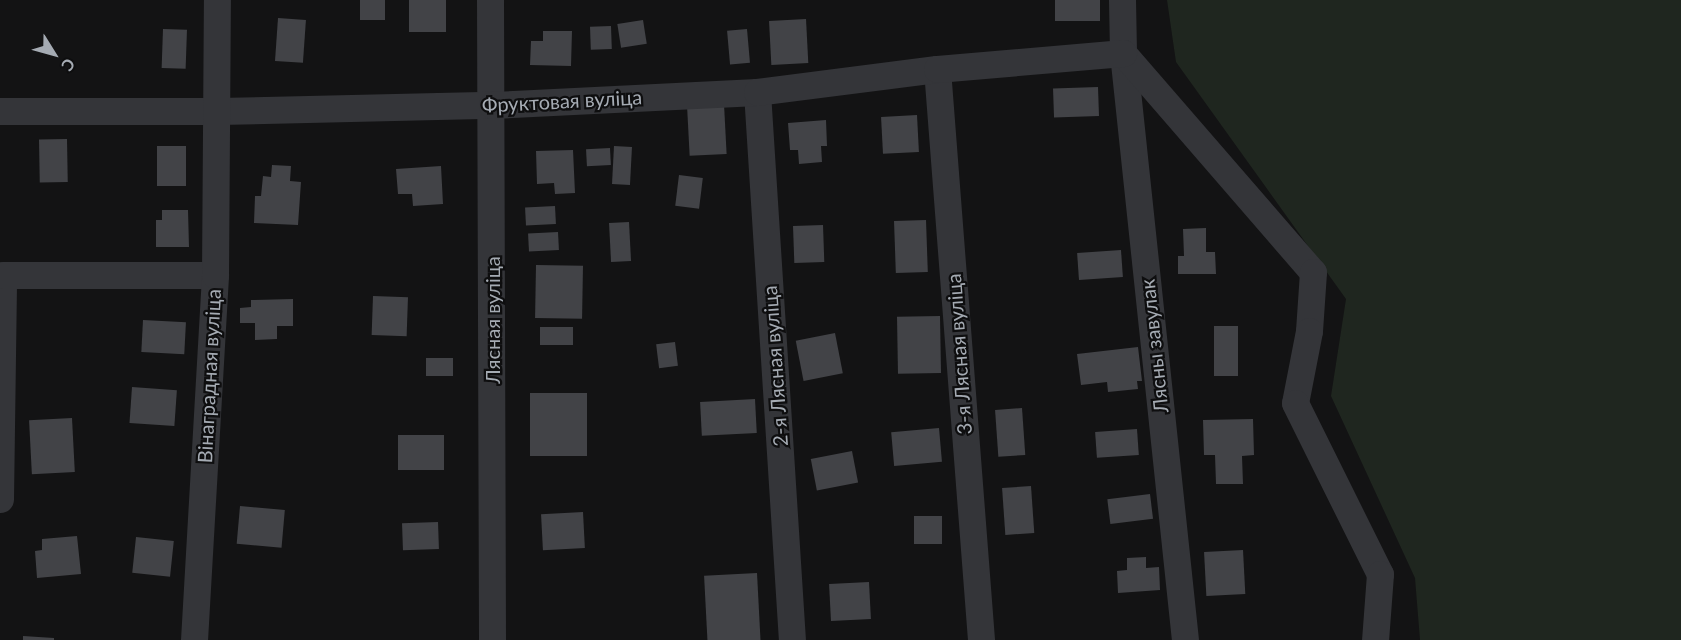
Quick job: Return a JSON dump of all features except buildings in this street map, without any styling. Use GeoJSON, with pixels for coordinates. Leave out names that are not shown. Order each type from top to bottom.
{"type":"FeatureCollection","features":[{"type":"Feature","properties":{"kind":"street","name":"Вінаградная вуліца"},"geometry":{"type":"LineString","coordinates":[[194,640],[215,275],[218,111],[217,0]]}},
{"type":"Feature","properties":{"kind":"street","name":"Лясная вуліца"},"geometry":{"type":"LineString","coordinates":[[490,0],[492,640]]}},
{"type":"Feature","properties":{"kind":"street","name":"Лясны завулак"},"geometry":{"type":"LineString","coordinates":[[1122,0],[1123,53],[1185,640]]}},
{"type":"Feature","properties":{"kind":"street","name":"Фруктовая вуліца"},"geometry":{"type":"LineString","coordinates":[[0,111],[218,111],[492,105],[757,92],[938,69],[1123,53]]}},
{"type":"Feature","properties":{"kind":"street"},"geometry":{"type":"LineString","coordinates":[[1123,53],[1313,272],[1309,331],[1295,403],[1380,574],[1375,640]]}},
{"type":"Feature","properties":{"kind":"street","name":"3-я Лясная вуліца"},"geometry":{"type":"LineString","coordinates":[[938,69],[981,640]]}},
{"type":"Feature","properties":{"kind":"street","name":"2-я Лясная вуліца"},"geometry":{"type":"LineString","coordinates":[[757,92],[792,640]]}},
{"type":"Feature","properties":{"kind":"street"},"geometry":{"type":"LineString","coordinates":[[0,498],[3,275],[215,275]]}},
{"type":"Feature","properties":{"kind":"shaded area"},"geometry":{"type":"Polygon","coordinates":[[[1167,0],[1681,0],[1681,640],[1420,640],[1415,578],[1331,396],[1346,299],[1176,62],[1167,0]]]}}]}
